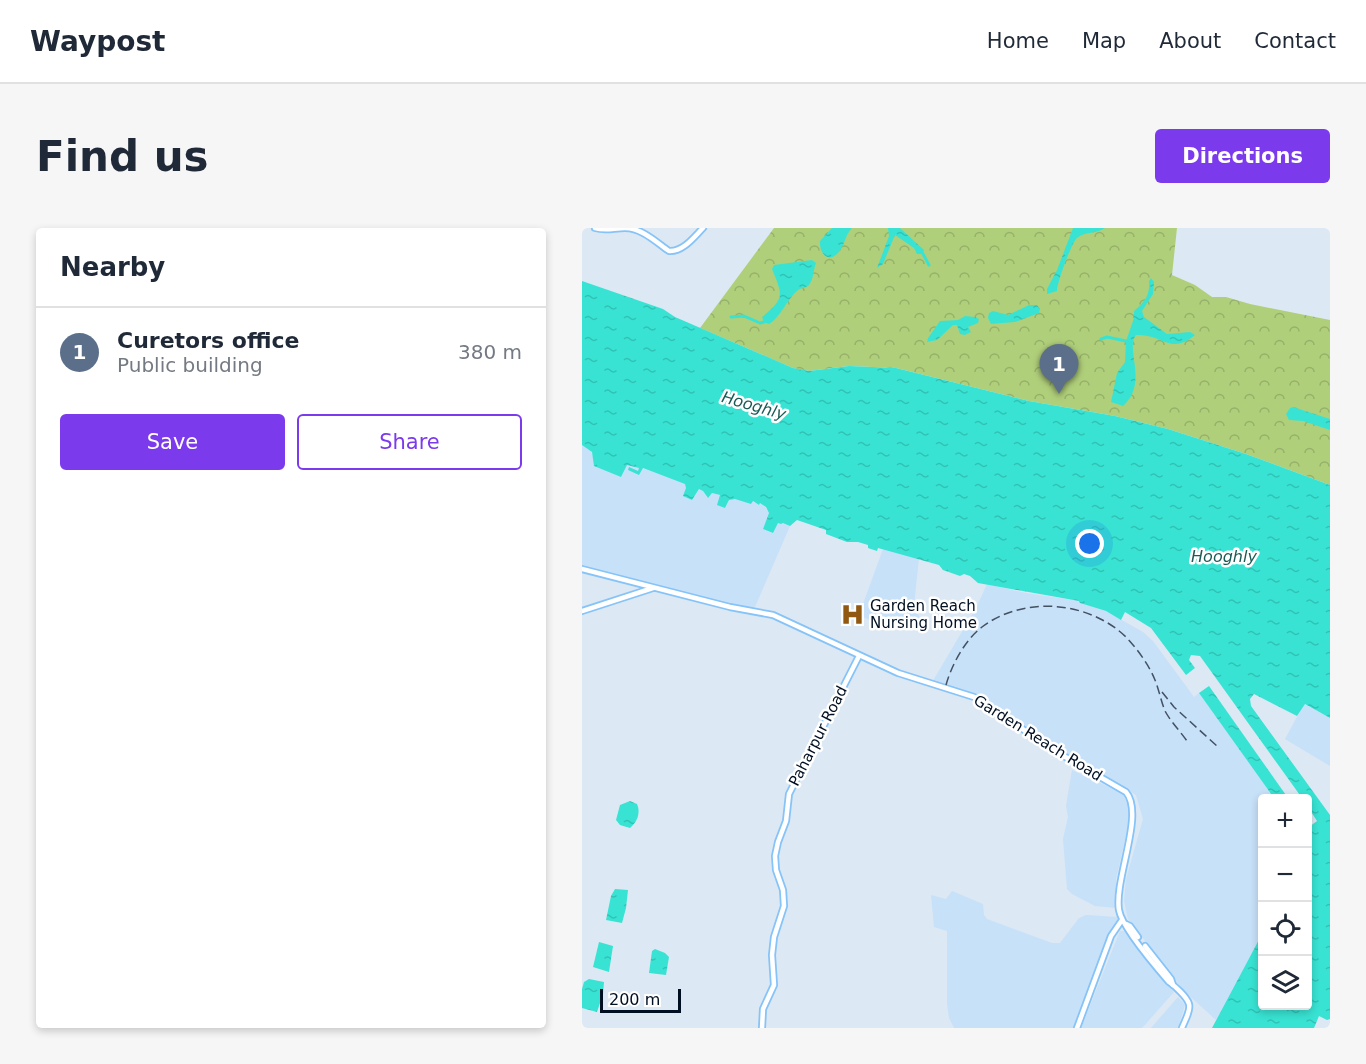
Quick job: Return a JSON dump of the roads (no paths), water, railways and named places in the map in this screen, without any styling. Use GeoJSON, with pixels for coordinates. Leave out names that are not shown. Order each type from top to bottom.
{"type":"FeatureCollection","features":[{"type":"Feature","properties":{"kind":"main road"},"geometry":{"type":"LineString","coordinates":[[595,228],[635,230],[669,251],[682,248],[703,228]]}},
{"type":"Feature","properties":{"kind":"main road","name":"Garden Reach Road"},"geometry":{"type":"LineString","coordinates":[[582,569],[736,609],[773,615],[859,656],[922,681],[974,697],[1062,755],[1126,792],[1131,800],[1133,819],[1119,886],[1119,909],[1124,922]]}},
{"type":"Feature","properties":{"kind":"main road"},"geometry":{"type":"LineString","coordinates":[[582,611],[656,588]]}},
{"type":"Feature","properties":{"kind":"main road","name":"Paharpur Road"},"geometry":{"type":"LineString","coordinates":[[762,1028],[764,1009],[774,985],[772,955],[774,937],[784,906],[783,890],[776,870],[775,856],[786,821],[789,794],[859,656]]}},
{"type":"Feature","properties":{"kind":"main road"},"geometry":{"type":"LineString","coordinates":[[1077,1028],[1114,929],[1124,922],[1189,1005],[1182,1028]]}},
{"type":"Feature","properties":{"kind":"water"},"geometry":{"type":"Polygon","coordinates":[[[832,228],[852,228],[840,251],[833,257],[827,257],[822,252],[820,241],[832,228]]]}},
{"type":"Feature","properties":{"kind":"water"},"geometry":{"type":"Polygon","coordinates":[[[888,228],[900,228],[924,250],[923,254],[917,254],[914,248],[895,235],[883,264],[877,268],[889,236],[888,228]]]}},
{"type":"Feature","properties":{"kind":"water"},"geometry":{"type":"Polygon","coordinates":[[[1073,228],[1105,228],[1077,238],[1065,263],[1057,291],[1047,294],[1047,289],[1073,228]]]}},
{"type":"Feature","properties":{"kind":"water"},"geometry":{"type":"Polygon","coordinates":[[[812,260],[816,263],[810,284],[794,294],[773,321],[769,324],[764,322],[762,317],[775,305],[780,295],[772,269],[774,265],[812,260]]]}},
{"type":"Feature","properties":{"kind":"water"},"geometry":{"type":"Polygon","coordinates":[[[1151,278],[1154,282],[1153,294],[1142,311],[1144,317],[1167,334],[1190,332],[1195,335],[1179,344],[1172,344],[1145,335],[1136,335],[1133,349],[1136,378],[1131,397],[1123,406],[1111,402],[1117,373],[1125,362],[1126,341],[1134,318],[1134,311],[1146,298],[1151,278]]]}},
{"type":"Feature","properties":{"kind":"water","name":"Hooghly"},"geometry":{"type":"Polygon","coordinates":[[[582,281],[663,309],[675,317],[793,368],[809,371],[849,366],[896,368],[1029,401],[1115,416],[1168,429],[1246,454],[1330,485],[1330,718],[1305,704],[1297,716],[1254,694],[1250,699],[1251,706],[1330,815],[1330,1019],[1319,1016],[1314,1028],[1212,1028],[1258,942],[1258,1010],[1312,1010],[1312,825],[1317,821],[1312,813],[1312,794],[1299,794],[1200,656],[1191,655],[1189,660],[1195,668],[1186,675],[1151,628],[1125,612],[1121,620],[1106,611],[1079,601],[978,583],[970,576],[964,574],[960,576],[943,570],[939,565],[878,548],[877,551],[858,542],[847,542],[826,534],[826,530],[797,520],[790,526],[778,523],[773,533],[763,529],[769,513],[760,503],[759,505],[753,501],[751,504],[735,499],[729,500],[725,508],[717,505],[720,495],[712,493],[708,498],[699,489],[692,500],[683,496],[685,484],[643,468],[639,475],[628,470],[629,467],[638,471],[639,468],[627,465],[621,477],[594,466],[592,452],[582,445],[582,281]]]}},
{"type":"Feature","properties":{"kind":"water"},"geometry":{"type":"Polygon","coordinates":[[[1029,305],[1037,305],[1040,309],[1039,313],[1015,322],[991,324],[988,318],[989,313],[993,311],[1008,315],[1029,305]]]}},
{"type":"Feature","properties":{"kind":"water"},"geometry":{"type":"Polygon","coordinates":[[[965,316],[979,319],[978,323],[968,327],[971,332],[965,335],[960,334],[957,325],[953,325],[937,340],[927,342],[940,321],[958,320],[965,316]]]}},
{"type":"Feature","properties":{"kind":"water"},"geometry":{"type":"Polygon","coordinates":[[[1293,407],[1330,419],[1330,430],[1303,421],[1289,420],[1286,414],[1293,407]]]}},
{"type":"Feature","properties":{"kind":"water"},"geometry":{"type":"Polygon","coordinates":[[[1209,686],[1285,794],[1271,794],[1199,693],[1209,686]]]}},
{"type":"Feature","properties":{"kind":"water"},"geometry":{"type":"Polygon","coordinates":[[[630,801],[637,804],[639,811],[630,828],[620,825],[616,820],[620,805],[630,801]]]}},
{"type":"Feature","properties":{"kind":"water"},"geometry":{"type":"Polygon","coordinates":[[[615,889],[628,890],[622,923],[606,920],[611,896],[615,889]]]}},
{"type":"Feature","properties":{"kind":"water"},"geometry":{"type":"Polygon","coordinates":[[[599,942],[613,946],[609,972],[593,967],[599,942]]]}},
{"type":"Feature","properties":{"kind":"water"},"geometry":{"type":"Polygon","coordinates":[[[655,949],[669,957],[666,975],[649,973],[652,951],[655,949]]]}},
{"type":"Feature","properties":{"kind":"water"},"geometry":{"type":"Polygon","coordinates":[[[589,979],[604,982],[597,1012],[582,1008],[582,989],[584,982],[589,979]]]}},
{"type":"Feature","properties":{"kind":"waterway"},"geometry":{"type":"LineString","coordinates":[[923,254],[929,265]]}},
{"type":"Feature","properties":{"kind":"waterway"},"geometry":{"type":"LineString","coordinates":[[731,317],[744,316],[760,323],[764,322]]}},
{"type":"Feature","properties":{"kind":"waterway"},"geometry":{"type":"LineString","coordinates":[[1101,339],[1107,337],[1126,341]]}},
{"type":"Feature","properties":{"kind":"railway"},"geometry":{"type":"LineString","coordinates":[[946,685],[956,661],[970,639],[982,627],[999,617],[1017,610],[1037,607],[1076,610],[1095,616],[1127,638],[1153,674],[1165,711],[1187,741]]}},
{"type":"Feature","properties":{"kind":"railway"},"geometry":{"type":"LineString","coordinates":[[1162,692],[1174,707],[1217,746]]}},
{"type":"Feature","properties":{"kind":"place","name":"Curetors office"},"geometry":{"type":"Point","coordinates":[1059,394]}},
{"type":"Feature","properties":{"kind":"place","name":"Garden Reach Nursing Home"},"geometry":{"type":"Point","coordinates":[852,615]}}]}
